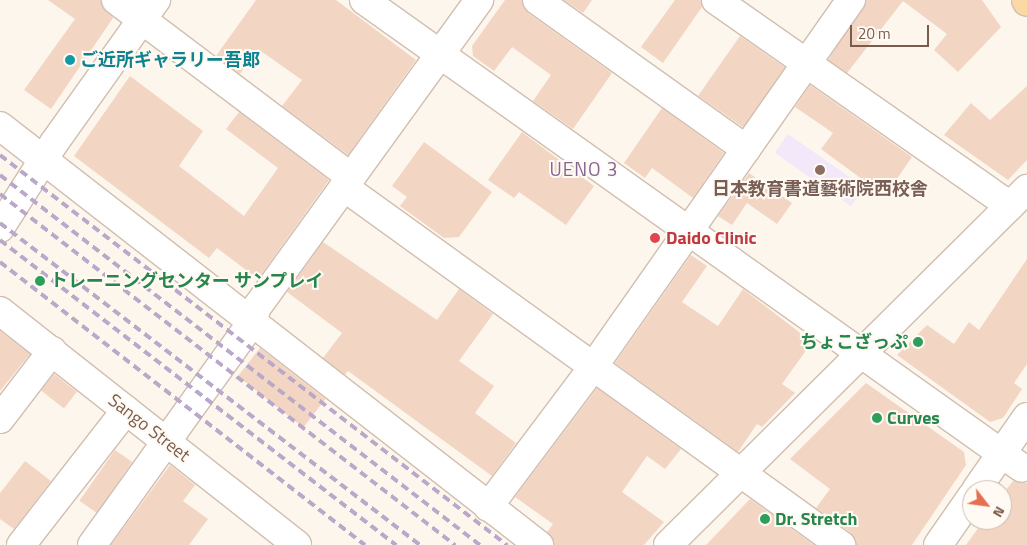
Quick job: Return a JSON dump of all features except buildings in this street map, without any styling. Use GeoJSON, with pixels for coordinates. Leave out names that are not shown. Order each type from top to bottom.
{"type":"FeatureCollection","features":[{"type":"Feature","properties":{"kind":"street"},"geometry":{"type":"LineString","coordinates":[[116,0],[149,10],[347,182],[737,474],[841,545]]}},
{"type":"Feature","properties":{"kind":"street"},"geometry":{"type":"LineString","coordinates":[[364,0],[1012,461]]}},
{"type":"Feature","properties":{"kind":"street"},"geometry":{"type":"LineString","coordinates":[[92,545],[250,324],[257,307],[479,0]]}},
{"type":"Feature","properties":{"kind":"street"},"geometry":{"type":"LineString","coordinates":[[537,0],[746,150]]}},
{"type":"Feature","properties":{"kind":"street"},"geometry":{"type":"LineString","coordinates":[[668,545],[737,474],[1018,198],[807,65],[716,0]]}},
{"type":"Feature","properties":{"kind":"street"},"geometry":{"type":"LineString","coordinates":[[488,507],[593,366],[687,229],[807,65],[851,0]]}},
{"type":"Feature","properties":{"kind":"street"},"geometry":{"type":"LineString","coordinates":[[0,228],[45,162],[54,144],[149,10]]}},
{"type":"Feature","properties":{"kind":"street"},"geometry":{"type":"LineString","coordinates":[[0,126],[250,324],[539,545]]}},
{"type":"Feature","properties":{"kind":"street","name":"Sango Street"},"geometry":{"type":"LineString","coordinates":[[0,311],[297,545]]}},
{"type":"Feature","properties":{"kind":"street"},"geometry":{"type":"LineString","coordinates":[[0,419],[52,351]]}},
{"type":"Feature","properties":{"kind":"street"},"geometry":{"type":"LineString","coordinates":[[22,545],[126,410]]}},
{"type":"Feature","properties":{"kind":"street"},"geometry":{"type":"LineString","coordinates":[[988,480],[1012,461],[1027,417]]}},
{"type":"Feature","properties":{"kind":"street"},"geometry":{"type":"LineString","coordinates":[[938,545],[962,510]]}},
{"type":"Feature","properties":{"kind":"street"},"geometry":{"type":"LineString","coordinates":[[0,540],[6,545]]}},
{"type":"Feature","properties":{"kind":"shaded area","name":"日本教育書道藝術院西校舎"},"geometry":{"type":"Polygon","coordinates":[[[788,134],[864,187],[851,206],[775,153],[788,134]]]}},
{"type":"Feature","properties":{"kind":"railway"},"geometry":{"type":"LineString","coordinates":[[0,155],[507,545]]}},
{"type":"Feature","properties":{"kind":"railway"},"geometry":{"type":"LineString","coordinates":[[0,175],[480,545]]}},
{"type":"Feature","properties":{"kind":"railway"},"geometry":{"type":"LineString","coordinates":[[0,194],[455,545]]}},
{"type":"Feature","properties":{"kind":"railway"},"geometry":{"type":"LineString","coordinates":[[0,223],[420,545]]}},
{"type":"Feature","properties":{"kind":"railway"},"geometry":{"type":"LineString","coordinates":[[0,240],[396,545]]}},
{"type":"Feature","properties":{"kind":"railway"},"geometry":{"type":"LineString","coordinates":[[0,262],[365,545]]}},
{"type":"Feature","properties":{"kind":"place","name":"ご近所ギャラリー吾郎"},"geometry":{"type":"Point","coordinates":[70,60]}},
{"type":"Feature","properties":{"kind":"place","name":"日本教育書道藝術院西校舎"},"geometry":{"type":"Point","coordinates":[820,170]}},
{"type":"Feature","properties":{"kind":"place","name":"Daido Clinic"},"geometry":{"type":"Point","coordinates":[655,238]}},
{"type":"Feature","properties":{"kind":"place","name":"トレーニングセンター サンプレイ"},"geometry":{"type":"Point","coordinates":[40,281]}},
{"type":"Feature","properties":{"kind":"place","name":"ちょこざっぷ"},"geometry":{"type":"Point","coordinates":[918,342]}},
{"type":"Feature","properties":{"kind":"place","name":"Curves"},"geometry":{"type":"Point","coordinates":[877,418]}},
{"type":"Feature","properties":{"kind":"place","name":"Dr. Stretch"},"geometry":{"type":"Point","coordinates":[765,519]}},
{"type":"Feature","properties":{"kind":"district","name":"UENO 3"},"geometry":{"type":"Point","coordinates":[584,169]}}]}
